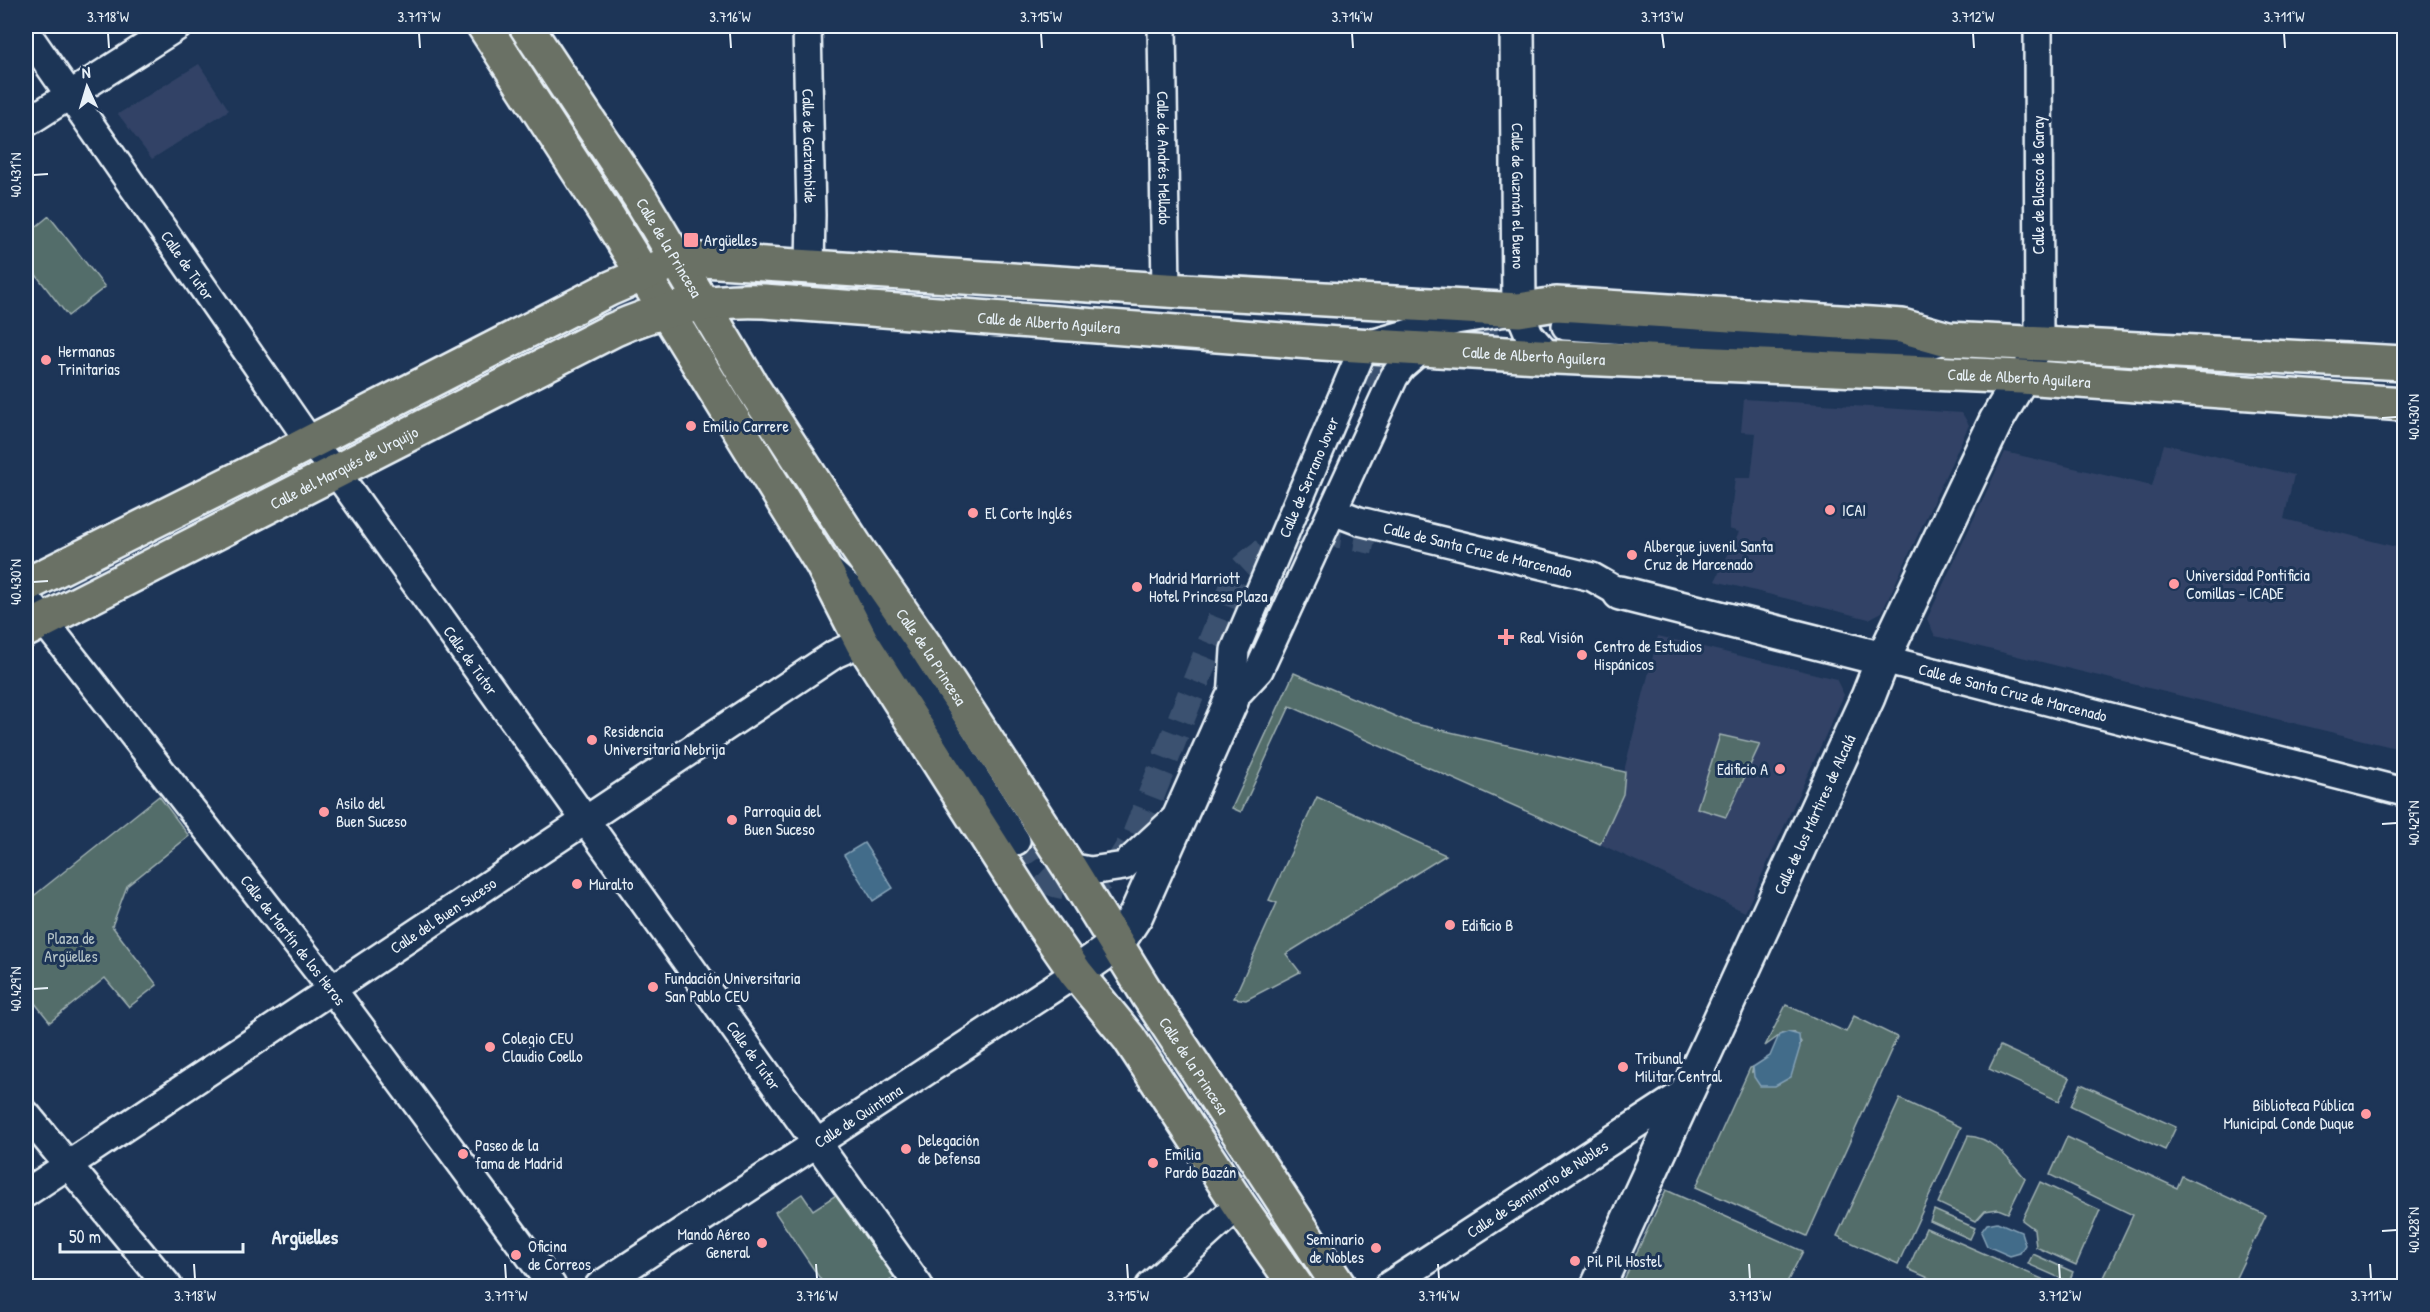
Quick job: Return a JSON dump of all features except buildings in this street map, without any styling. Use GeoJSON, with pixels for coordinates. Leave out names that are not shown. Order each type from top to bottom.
{"type":"FeatureCollection","features":[{"type":"Feature","properties":{"kind":"main road","name":"Calle de la Princesa"},"geometry":{"type":"LineString","coordinates":[[484,26],[608,217],[822,564],[862,642],[1076,973],[1129,1038],[1296,1287]]}},
{"type":"Feature","properties":{"kind":"main road","name":"Calle de la Princesa"},"geometry":{"type":"LineString","coordinates":[[526,26],[640,198],[753,388],[848,535],[926,647],[1069,867],[1149,997],[1339,1287]]}},
{"type":"Feature","properties":{"kind":"main road","name":"Calle de Alberto Aguilera"},"geometry":{"type":"LineString","coordinates":[[642,274],[677,260],[698,258],[1166,290],[1519,310],[1556,304],[1902,326],[1948,339],[2404,363]]}},
{"type":"Feature","properties":{"kind":"main road"},"geometry":{"type":"LineString","coordinates":[[26,585],[642,274]]}},
{"type":"Feature","properties":{"kind":"main road","name":"Calle de Alberto Aguilera"},"geometry":{"type":"LineString","coordinates":[[664,311],[702,304],[764,301],[1191,335],[1364,346],[2022,376],[2404,404]]}},
{"type":"Feature","properties":{"kind":"main road","name":"Calle del Marqués de Urquijo"},"geometry":{"type":"LineString","coordinates":[[32,616],[336,472],[613,330],[664,311]]}},
{"type":"Feature","properties":{"kind":"street"},"geometry":{"type":"LineString","coordinates":[[26,123],[178,26]]}},
{"type":"Feature","properties":{"kind":"street","name":"Calle de Gaztambide"},"geometry":{"type":"LineString","coordinates":[[807,26],[810,266]]}},
{"type":"Feature","properties":{"kind":"street","name":"Calle de Andrés Mellado"},"geometry":{"type":"LineString","coordinates":[[1162,26],[1166,290]]}},
{"type":"Feature","properties":{"kind":"street","name":"Calle de Guzmán el Bueno"},"geometry":{"type":"LineString","coordinates":[[1517,26],[1519,310],[1529,334],[1548,356]]}},
{"type":"Feature","properties":{"kind":"street","name":"Calle de Blasco de Garay"},"geometry":{"type":"LineString","coordinates":[[2038,26],[2039,345]]}},
{"type":"Feature","properties":{"kind":"street","name":"Calle de Tutor"},"geometry":{"type":"LineString","coordinates":[[26,32],[310,442],[336,472],[919,1287]]}},
{"type":"Feature","properties":{"kind":"street"},"geometry":{"type":"LineString","coordinates":[[1364,346],[1456,320],[1519,310]]}},
{"type":"Feature","properties":{"kind":"street","name":"Calle de Serrano Jover"},"geometry":{"type":"LineString","coordinates":[[1232,699],[1259,670],[1394,377],[1421,349],[1456,320]]}},
{"type":"Feature","properties":{"kind":"street","name":"Calle de Alberto Aguilera"},"geometry":{"type":"LineString","coordinates":[[1566,326],[1820,344],[1921,346],[1948,339]]}},
{"type":"Feature","properties":{"kind":"street","name":"Calle de los Mártires de Alcalá"},"geometry":{"type":"LineString","coordinates":[[1598,1287],[1868,697],[1882,659],[1995,421],[2039,345]]}},
{"type":"Feature","properties":{"kind":"street","name":"Calle de Serrano Jover"},"geometry":{"type":"LineString","coordinates":[[1232,699],[1235,650],[1364,346]]}},
{"type":"Feature","properties":{"kind":"street","name":"Calle de Serrano Jover"},"geometry":{"type":"LineString","coordinates":[[1117,944],[1136,915],[1367,386]]}},
{"type":"Feature","properties":{"kind":"street","name":"Calle de Santa Cruz de Marcenado"},"geometry":{"type":"LineString","coordinates":[[1333,511],[1359,520],[1592,577],[1620,592],[2404,792]]}},
{"type":"Feature","properties":{"kind":"street","name":"Calle de Santa Cruz de Marcenado"},"geometry":{"type":"LineString","coordinates":[[1375,541],[1590,594],[1620,592]]}},
{"type":"Feature","properties":{"kind":"street","name":"Calle de la Princesa"},"geometry":{"type":"LineString","coordinates":[[822,564],[859,597],[1016,841]]}},
{"type":"Feature","properties":{"kind":"street","name":"Calle de Martín de los Heros"},"geometry":{"type":"LineString","coordinates":[[32,616],[332,989],[552,1287]]}},
{"type":"Feature","properties":{"kind":"street","name":"Calle del Buen Suceso"},"geometry":{"type":"LineString","coordinates":[[26,1193],[835,654],[862,642]]}},
{"type":"Feature","properties":{"kind":"street","name":"Calle de Serrano Jover"},"geometry":{"type":"LineString","coordinates":[[1069,867],[1090,871],[1124,866],[1179,815]]}},
{"type":"Feature","properties":{"kind":"street","name":"Calle de Quintana"},"geometry":{"type":"LineString","coordinates":[[599,1287],[1117,944]]}},
{"type":"Feature","properties":{"kind":"street","name":"Calle de Seminario de Nobles"},"geometry":{"type":"LineString","coordinates":[[1388,1287],[1687,1091]]}},
{"type":"Feature","properties":{"kind":"street"},"geometry":{"type":"LineString","coordinates":[[26,1114],[168,1287]]}},
{"type":"Feature","properties":{"kind":"street"},"geometry":{"type":"LineString","coordinates":[[1150,1287],[1239,1205]]}},
{"type":"Feature","properties":{"kind":"shaded area"},"geometry":{"type":"Polygon","coordinates":[[[199,64],[229,110],[152,159],[118,114],[199,64]]]}},
{"type":"Feature","properties":{"kind":"shaded area","name":"ICAI"},"geometry":{"type":"Polygon","coordinates":[[[1744,399],[1962,413],[1969,425],[1882,612],[1869,619],[1715,581],[1739,532],[1729,529],[1735,478],[1751,478],[1756,433],[1741,432],[1744,399]]]}},
{"type":"Feature","properties":{"kind":"shaded area","name":"Universidad Pontificia Comillas - ICADE"},"geometry":{"type":"Polygon","coordinates":[[[2164,444],[2294,475],[2284,519],[2404,549],[2404,750],[1935,636],[1927,619],[2005,452],[2152,486],[2164,444]]]}},
{"type":"Feature","properties":{"kind":"shaded area","name":"Edificio A"},"geometry":{"type":"Polygon","coordinates":[[[1658,636],[1836,679],[1844,695],[1745,912],[1600,844],[1623,794],[1625,767],[1658,636]]]}},
{"type":"Feature","properties":{"kind":"shaded area"},"geometry":{"type":"Polygon","coordinates":[[[864,843],[893,888],[873,901],[844,855],[864,843]]]}},
{"type":"Feature","properties":{"kind":"shaded area"},"geometry":{"type":"Polygon","coordinates":[[[1788,1032],[1799,1035],[1800,1047],[1791,1077],[1775,1086],[1760,1086],[1754,1077],[1753,1067],[1770,1056],[1779,1035],[1788,1032]]]}},
{"type":"Feature","properties":{"kind":"shaded area"},"geometry":{"type":"Polygon","coordinates":[[[1997,1222],[2021,1232],[2025,1245],[2020,1253],[2010,1256],[1987,1246],[1981,1232],[1987,1224],[1997,1222]]]}},
{"type":"Feature","properties":{"kind":"green space"},"geometry":{"type":"Polygon","coordinates":[[[49,216],[105,287],[68,316],[26,262],[26,235],[49,216]]]}},
{"type":"Feature","properties":{"kind":"green space"},"geometry":{"type":"Polygon","coordinates":[[[1294,673],[1411,723],[1625,772],[1623,794],[1600,844],[1290,706],[1241,812],[1232,808],[1294,673]]]}},
{"type":"Feature","properties":{"kind":"green space"},"geometry":{"type":"Polygon","coordinates":[[[1720,735],[1760,744],[1726,817],[1697,808],[1720,735]]]}},
{"type":"Feature","properties":{"kind":"green space","name":"Plaza de Argüelles"},"geometry":{"type":"Polygon","coordinates":[[[159,796],[189,836],[127,886],[112,926],[157,985],[129,1007],[105,978],[50,1022],[26,992],[26,902],[159,796]]]}},
{"type":"Feature","properties":{"kind":"green space"},"geometry":{"type":"Polygon","coordinates":[[[1317,797],[1446,855],[1286,954],[1300,972],[1246,1000],[1234,998],[1277,903],[1269,900],[1317,797]]]}},
{"type":"Feature","properties":{"kind":"green space"},"geometry":{"type":"Polygon","coordinates":[[[1786,1005],[1846,1032],[1854,1016],[1897,1037],[1807,1236],[1696,1187],[1750,1068],[1753,1067],[1752,1072],[1795,1057],[1801,1042],[1794,1032],[1783,1033],[1765,1046],[1786,1005]]]}},
{"type":"Feature","properties":{"kind":"green space"},"geometry":{"type":"Polygon","coordinates":[[[2000,1046],[2070,1078],[2059,1101],[1989,1069],[2000,1046]]]}},
{"type":"Feature","properties":{"kind":"green space"},"geometry":{"type":"Polygon","coordinates":[[[2081,1084],[2176,1127],[2165,1150],[2071,1106],[2081,1084]]]}},
{"type":"Feature","properties":{"kind":"green space"},"geometry":{"type":"Polygon","coordinates":[[[1900,1099],[1961,1127],[1898,1264],[1837,1236],[1900,1099]]]}},
{"type":"Feature","properties":{"kind":"green space"},"geometry":{"type":"Polygon","coordinates":[[[1968,1136],[1977,1137],[1993,1145],[2025,1178],[2008,1213],[1998,1209],[1985,1211],[1976,1221],[1938,1203],[1968,1136]]]}},
{"type":"Feature","properties":{"kind":"green space"},"geometry":{"type":"Polygon","coordinates":[[[2067,1137],[2177,1188],[2182,1176],[2266,1215],[2232,1286],[2100,1286],[2133,1215],[2050,1175],[2067,1137]]]}},
{"type":"Feature","properties":{"kind":"green space"},"geometry":{"type":"Polygon","coordinates":[[[2040,1182],[2100,1210],[2076,1265],[2036,1247],[2034,1229],[2022,1220],[2040,1182]]]}},
{"type":"Feature","properties":{"kind":"green space"},"geometry":{"type":"Polygon","coordinates":[[[1666,1190],[1803,1251],[1785,1286],[1621,1286],[1666,1190]]]}},
{"type":"Feature","properties":{"kind":"green space"},"geometry":{"type":"Polygon","coordinates":[[[802,1194],[813,1210],[836,1195],[894,1277],[883,1286],[825,1286],[775,1212],[802,1194]]]}},
{"type":"Feature","properties":{"kind":"green space"},"geometry":{"type":"Polygon","coordinates":[[[1934,1210],[1975,1228],[1970,1239],[1930,1221],[1934,1210]]]}},
{"type":"Feature","properties":{"kind":"green space"},"geometry":{"type":"Polygon","coordinates":[[[1926,1228],[2058,1286],[1947,1286],[1908,1269],[1926,1228]]]}},
{"type":"Feature","properties":{"kind":"green space"},"geometry":{"type":"Polygon","coordinates":[[[2033,1254],[2073,1272],[2069,1282],[2028,1264],[2033,1254]]]}},
{"type":"Feature","properties":{"kind":"tunnel"},"geometry":{"type":"LineString","coordinates":[[1367,386],[1387,361],[1424,338],[1455,331],[1566,326]]}},
{"type":"Feature","properties":{"kind":"tunnel"},"geometry":{"type":"LineString","coordinates":[[1016,841],[1037,872],[1054,883],[1065,886],[1086,885],[1105,877],[1119,863],[1134,839],[1239,572],[1271,547],[1302,535],[1336,534],[1375,541]]}},
{"type":"Feature","properties":{"kind":"place","name":"Argüelles"},"geometry":{"type":"Point","coordinates":[691,240]}},
{"type":"Feature","properties":{"kind":"place","name":"Hermanas Trinitarias"},"geometry":{"type":"Point","coordinates":[46,360]}},
{"type":"Feature","properties":{"kind":"place","name":"Emilio Carrere"},"geometry":{"type":"Point","coordinates":[691,426]}},
{"type":"Feature","properties":{"kind":"place","name":"ICAI"},"geometry":{"type":"Point","coordinates":[1830,510]}},
{"type":"Feature","properties":{"kind":"place","name":"El Corte Inglés"},"geometry":{"type":"Point","coordinates":[973,513]}},
{"type":"Feature","properties":{"kind":"place","name":"Albergue juvenil Santa Cruz de Marcenado"},"geometry":{"type":"Point","coordinates":[1632,555]}},
{"type":"Feature","properties":{"kind":"place","name":"Universidad Pontificia Comillas - ICADE"},"geometry":{"type":"Point","coordinates":[2174,584]}},
{"type":"Feature","properties":{"kind":"place","name":"Madrid Marriott Hotel Princesa Plaza"},"geometry":{"type":"Point","coordinates":[1137,587]}},
{"type":"Feature","properties":{"kind":"place","name":"Real Visión"},"geometry":{"type":"Point","coordinates":[1506,637]}},
{"type":"Feature","properties":{"kind":"place","name":"Centro de Estudios Hispánicos"},"geometry":{"type":"Point","coordinates":[1582,655]}},
{"type":"Feature","properties":{"kind":"place","name":"Residencia Universitaria Nebrija"},"geometry":{"type":"Point","coordinates":[592,740]}},
{"type":"Feature","properties":{"kind":"place","name":"Edificio A"},"geometry":{"type":"Point","coordinates":[1780,769]}},
{"type":"Feature","properties":{"kind":"place","name":"Asilo del Buen Suceso"},"geometry":{"type":"Point","coordinates":[324,812]}},
{"type":"Feature","properties":{"kind":"place","name":"Parroquia del Buen Suceso"},"geometry":{"type":"Point","coordinates":[732,820]}},
{"type":"Feature","properties":{"kind":"place","name":"Muralto"},"geometry":{"type":"Point","coordinates":[577,884]}},
{"type":"Feature","properties":{"kind":"place","name":"Edificio B"},"geometry":{"type":"Point","coordinates":[1450,925]}},
{"type":"Feature","properties":{"kind":"place","name":"Fundación Universitaria San Pablo CEU"},"geometry":{"type":"Point","coordinates":[653,987]}},
{"type":"Feature","properties":{"kind":"place","name":"Colegio CEU Claudio Coello"},"geometry":{"type":"Point","coordinates":[490,1047]}},
{"type":"Feature","properties":{"kind":"place","name":"Tribunal Militar Central"},"geometry":{"type":"Point","coordinates":[1623,1067]}},
{"type":"Feature","properties":{"kind":"place","name":"Biblioteca Pública Municipal Conde Duque"},"geometry":{"type":"Point","coordinates":[2366,1114]}},
{"type":"Feature","properties":{"kind":"place","name":"Delegación de Defensa"},"geometry":{"type":"Point","coordinates":[906,1149]}},
{"type":"Feature","properties":{"kind":"place","name":"Paseo de la fama de Madrid"},"geometry":{"type":"Point","coordinates":[463,1154]}},
{"type":"Feature","properties":{"kind":"place","name":"Emilia Pardo Bazán"},"geometry":{"type":"Point","coordinates":[1153,1163]}},
{"type":"Feature","properties":{"kind":"place","name":"Mando Aéreo General"},"geometry":{"type":"Point","coordinates":[762,1243]}},
{"type":"Feature","properties":{"kind":"place","name":"Seminario de Nobles"},"geometry":{"type":"Point","coordinates":[1376,1248]}},
{"type":"Feature","properties":{"kind":"place","name":"Oficina de Correos"},"geometry":{"type":"Point","coordinates":[516,1255]}},
{"type":"Feature","properties":{"kind":"place","name":"Pil Pil Hostel"},"geometry":{"type":"Point","coordinates":[1575,1261]}},
{"type":"Feature","properties":{"kind":"district","name":"Argüelles"},"geometry":{"type":"Point","coordinates":[305,1237]}}]}
